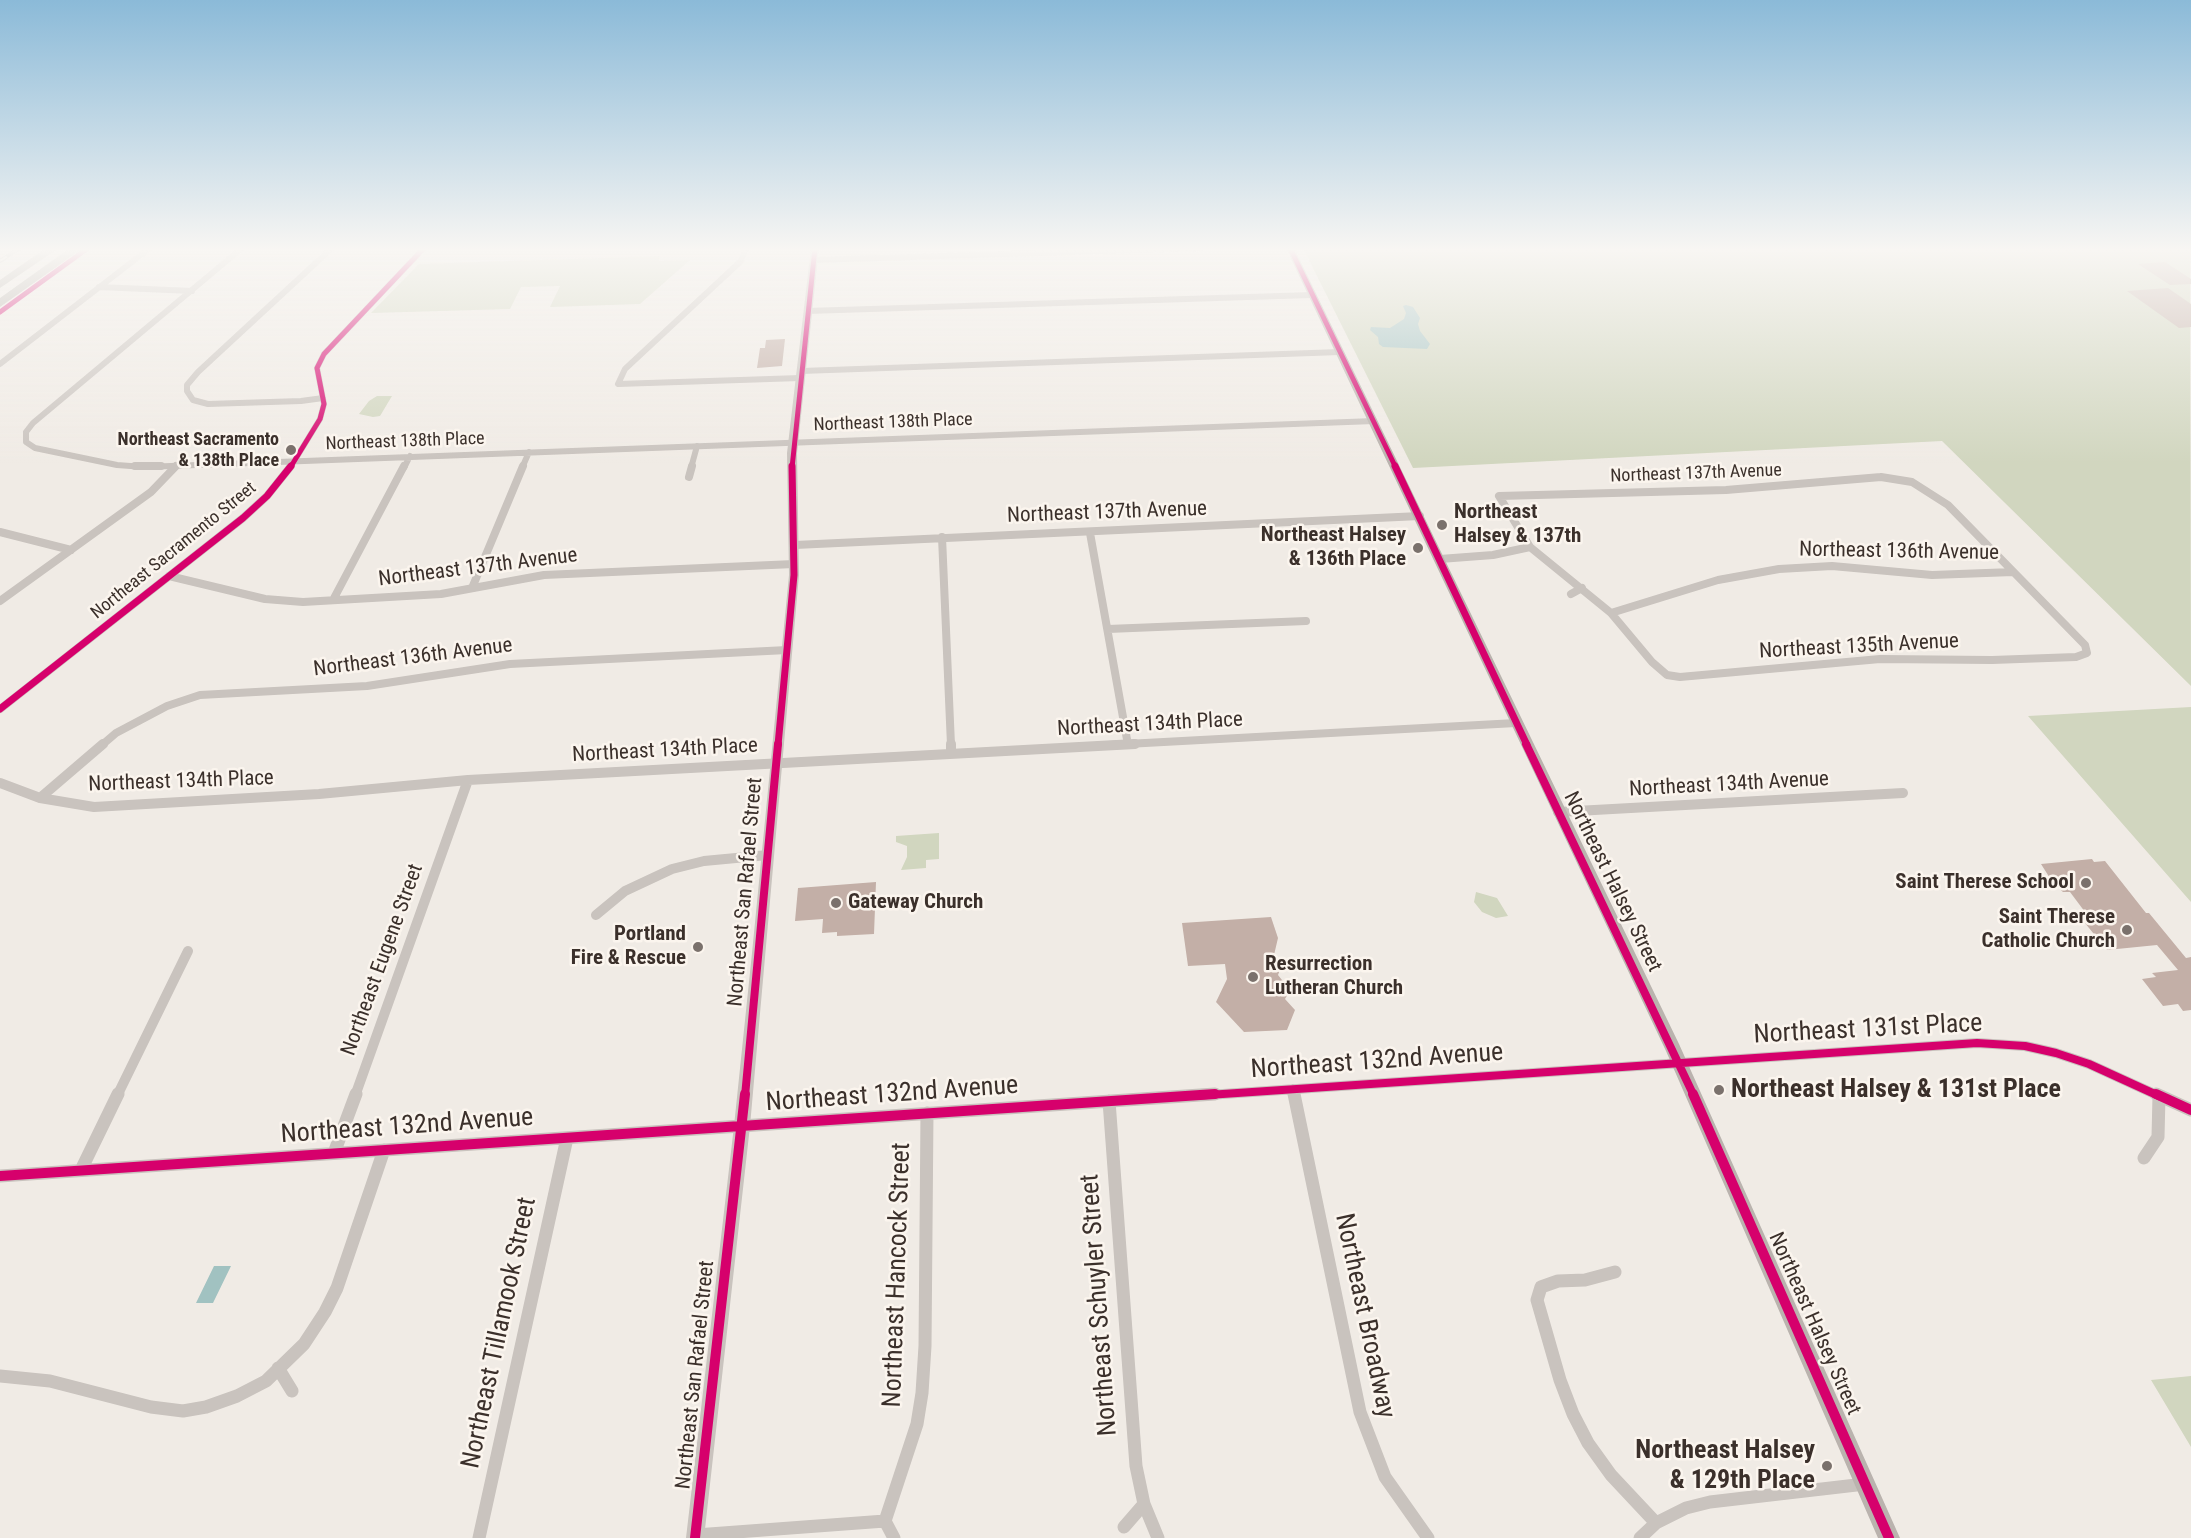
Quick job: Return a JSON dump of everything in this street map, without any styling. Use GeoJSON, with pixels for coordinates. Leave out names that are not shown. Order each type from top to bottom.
{"type":"FeatureCollection","features":[{"type":"Feature","properties":{"kind":"main road","name":"Northeast Halsey Street"},"geometry":{"type":"LineString","coordinates":[[1324,320],[1420,516],[1558,813],[1679,1063],[1889,1538]]}},
{"type":"Feature","properties":{"kind":"street"},"geometry":{"type":"LineString","coordinates":[[0,364],[57,320]]}},
{"type":"Feature","properties":{"kind":"street","name":"Northeast 138th Place"},"geometry":{"type":"LineString","coordinates":[[157,320],[33,423],[26,432],[25,438],[29,446],[117,465],[176,466],[1374,421]]}},
{"type":"Feature","properties":{"kind":"street"},"geometry":{"type":"LineString","coordinates":[[254,320],[198,372],[187,385],[189,396],[208,404],[301,401],[323,398]]}},
{"type":"Feature","properties":{"kind":"street","name":"Northeast Sacramento Street"},"geometry":{"type":"LineString","coordinates":[[0,709],[257,506],[277,485],[295,461],[320,419],[324,404],[317,368],[324,354],[356,320]]}},
{"type":"Feature","properties":{"kind":"street"},"geometry":{"type":"LineString","coordinates":[[678,320],[625,369],[618,384],[1340,352]]}},
{"type":"Feature","properties":{"kind":"street","name":"Northeast San Rafael Street"},"geometry":{"type":"LineString","coordinates":[[696,1537],[742,1126],[787,650],[795,544],[793,442],[806,320]]}},
{"type":"Feature","properties":{"kind":"street"},"geometry":{"type":"LineString","coordinates":[[689,477],[697,446]]}},
{"type":"Feature","properties":{"kind":"street"},"geometry":{"type":"LineString","coordinates":[[472,588],[529,452]]}},
{"type":"Feature","properties":{"kind":"street"},"geometry":{"type":"LineString","coordinates":[[333,600],[410,456]]}},
{"type":"Feature","properties":{"kind":"street"},"geometry":{"type":"LineString","coordinates":[[0,601],[159,486],[176,466]]}},
{"type":"Feature","properties":{"kind":"street","name":"Northeast 137th Avenue"},"geometry":{"type":"LineString","coordinates":[[1530,547],[1499,496],[1749,489],[1893,478],[1912,482],[1940,499],[2013,572]]}},
{"type":"Feature","properties":{"kind":"street","name":"Northeast 137th Avenue"},"geometry":{"type":"LineString","coordinates":[[795,544],[1090,533],[1420,516]]}},
{"type":"Feature","properties":{"kind":"street"},"geometry":{"type":"LineString","coordinates":[[0,532],[72,550]]}},
{"type":"Feature","properties":{"kind":"street"},"geometry":{"type":"LineString","coordinates":[[1090,533],[1128,744]]}},
{"type":"Feature","properties":{"kind":"street"},"geometry":{"type":"LineString","coordinates":[[942,537],[951,753]]}},
{"type":"Feature","properties":{"kind":"street"},"geometry":{"type":"LineString","coordinates":[[1440,559],[1493,555],[1530,547],[1611,613]]}},
{"type":"Feature","properties":{"kind":"street","name":"Northeast 137th Avenue"},"geometry":{"type":"LineString","coordinates":[[170,576],[276,601],[333,600],[441,594],[515,578],[544,575],[794,564]]}},
{"type":"Feature","properties":{"kind":"street","name":"Northeast 136th Avenue"},"geometry":{"type":"LineString","coordinates":[[1611,613],[1718,580],[1779,569],[1832,566],[1932,575],[2013,572]]}},
{"type":"Feature","properties":{"kind":"street","name":"Northeast 135th Avenue"},"geometry":{"type":"LineString","coordinates":[[1611,613],[1652,662],[1667,675],[1680,677],[1880,659],[1992,660],[2076,657],[2087,653],[2085,645],[2013,572]]}},
{"type":"Feature","properties":{"kind":"street"},"geometry":{"type":"LineString","coordinates":[[1571,594],[1582,588]]}},
{"type":"Feature","properties":{"kind":"street"},"geometry":{"type":"LineString","coordinates":[[1108,629],[1306,621]]}},
{"type":"Feature","properties":{"kind":"street","name":"Northeast 136th Avenue"},"geometry":{"type":"LineString","coordinates":[[40,798],[130,725],[167,706],[200,696],[368,686],[510,664],[787,650]]}},
{"type":"Feature","properties":{"kind":"street","name":"Northeast 134th Place"},"geometry":{"type":"LineString","coordinates":[[0,783],[40,798],[94,807],[122,806],[319,794],[468,780],[1516,723]]}},
{"type":"Feature","properties":{"kind":"street","name":"Northeast Eugene Street"},"geometry":{"type":"LineString","coordinates":[[334,1153],[410,947],[468,780]]}},
{"type":"Feature","properties":{"kind":"street","name":"Northeast 134th Avenue"},"geometry":{"type":"LineString","coordinates":[[1558,813],[1903,793]]}},
{"type":"Feature","properties":{"kind":"street"},"geometry":{"type":"LineString","coordinates":[[596,915],[625,891],[672,869],[704,861],[768,855]]}},
{"type":"Feature","properties":{"kind":"street"},"geometry":{"type":"LineString","coordinates":[[81,1170],[188,951]]}},
{"type":"Feature","properties":{"kind":"street","name":"Northeast 131st Place"},"geometry":{"type":"LineString","coordinates":[[1679,1063],[2000,1044],[2056,1053],[2089,1064],[2191,1110]]}},
{"type":"Feature","properties":{"kind":"street","name":"Northeast 132nd Avenue"},"geometry":{"type":"LineString","coordinates":[[0,1176],[1679,1063]]}},
{"type":"Feature","properties":{"kind":"street","name":"Northeast Broadway"},"geometry":{"type":"LineString","coordinates":[[1293,1089],[1363,1420],[1385,1477],[1428,1538]]}},
{"type":"Feature","properties":{"kind":"street"},"geometry":{"type":"LineString","coordinates":[[2144,1158],[2158,1137],[2159,1096]]}},
{"type":"Feature","properties":{"kind":"street","name":"Northeast Schuyler Street"},"geometry":{"type":"LineString","coordinates":[[1109,1101],[1136,1466],[1144,1504],[1158,1538]]}},
{"type":"Feature","properties":{"kind":"street","name":"Northeast Hancock Street"},"geometry":{"type":"LineString","coordinates":[[885,1521],[917,1424],[922,1393],[925,1346],[927,1113]]}},
{"type":"Feature","properties":{"kind":"street","name":"Northeast Tillamook Street"},"geometry":{"type":"LineString","coordinates":[[479,1538],[567,1138]]}},
{"type":"Feature","properties":{"kind":"street"},"geometry":{"type":"LineString","coordinates":[[0,1376],[50,1381],[152,1407],[183,1411],[206,1407],[237,1396],[266,1381],[304,1344],[325,1312],[337,1288],[384,1150]]}},
{"type":"Feature","properties":{"kind":"street"},"geometry":{"type":"LineString","coordinates":[[1615,1272],[1585,1280],[1558,1281],[1541,1287],[1537,1300],[1560,1380],[1588,1443],[1611,1475],[1656,1523]]}},
{"type":"Feature","properties":{"kind":"street"},"geometry":{"type":"LineString","coordinates":[[278,1368],[292,1391]]}},
{"type":"Feature","properties":{"kind":"street"},"geometry":{"type":"LineString","coordinates":[[1640,1538],[1656,1523],[1686,1508],[1710,1502],[1865,1484]]}},
{"type":"Feature","properties":{"kind":"street"},"geometry":{"type":"LineString","coordinates":[[1124,1527],[1144,1504]]}},
{"type":"Feature","properties":{"kind":"street"},"geometry":{"type":"LineString","coordinates":[[696,1537],[885,1521],[894,1538]]}},
{"type":"Feature","properties":{"kind":"green space"},"geometry":{"type":"Polygon","coordinates":[[[1339,320],[2190,320],[2191,686],[1942,441],[1413,468],[1339,320]]]}},
{"type":"Feature","properties":{"kind":"green space"},"geometry":{"type":"Polygon","coordinates":[[[377,396],[392,396],[380,416],[359,414],[369,401],[377,396]]]}},
{"type":"Feature","properties":{"kind":"green space"},"geometry":{"type":"Polygon","coordinates":[[[2191,707],[2191,902],[2028,716],[2191,707]]]}},
{"type":"Feature","properties":{"kind":"green space"},"geometry":{"type":"Polygon","coordinates":[[[939,833],[939,859],[926,860],[926,868],[901,870],[907,857],[907,846],[896,842],[896,836],[939,833]]]}},
{"type":"Feature","properties":{"kind":"green space"},"geometry":{"type":"Polygon","coordinates":[[[1476,892],[1497,898],[1508,916],[1496,918],[1482,912],[1474,902],[1476,892]]]}},
{"type":"Feature","properties":{"kind":"green space"},"geometry":{"type":"Polygon","coordinates":[[[2191,1376],[2191,1447],[2151,1380],[2191,1376]]]}},
{"type":"Feature","properties":{"kind":"water"},"geometry":{"type":"Polygon","coordinates":[[[1403,320],[1419,320],[1420,331],[1430,344],[1427,349],[1383,347],[1379,344],[1378,337],[1370,330],[1371,327],[1390,328],[1403,320]]]}},
{"type":"Feature","properties":{"kind":"water"},"geometry":{"type":"Polygon","coordinates":[[[214,1266],[231,1266],[213,1303],[196,1303],[214,1266]]]}},
{"type":"Feature","properties":{"kind":"building"},"geometry":{"type":"Polygon","coordinates":[[[2167,320],[2191,320],[2191,327],[2179,328],[2167,320]]]}},
{"type":"Feature","properties":{"kind":"building"},"geometry":{"type":"Polygon","coordinates":[[[785,339],[782,366],[757,368],[760,348],[765,348],[766,340],[785,339]]]}},
{"type":"Feature","properties":{"kind":"building","name":"Saint Therese Catholic Church"},"geometry":{"type":"Polygon","coordinates":[[[2092,859],[2094,862],[2105,861],[2146,913],[2149,913],[2186,958],[2191,957],[2191,1010],[2183,1011],[2178,1004],[2163,1006],[2142,979],[2156,977],[2152,973],[2178,970],[2157,945],[2107,950],[2080,917],[2088,916],[2070,892],[2063,892],[2053,883],[2041,864],[2092,859]]]}},
{"type":"Feature","properties":{"kind":"building","name":"Gateway Church"},"geometry":{"type":"Polygon","coordinates":[[[876,882],[874,934],[837,936],[837,932],[822,933],[823,919],[795,921],[798,888],[876,882]]]}},
{"type":"Feature","properties":{"kind":"building","name":"Resurrection Lutheran Church"},"geometry":{"type":"Polygon","coordinates":[[[1271,917],[1278,938],[1274,955],[1282,964],[1278,975],[1290,990],[1285,999],[1295,1010],[1287,1030],[1244,1032],[1216,1002],[1227,979],[1225,964],[1188,966],[1182,923],[1271,917]]]}},
{"type":"Feature","properties":{"kind":"cycle path"},"geometry":{"type":"LineString","coordinates":[[0,709],[243,518],[267,496],[295,461],[320,419],[324,404],[317,368],[324,354],[356,320]]}},
{"type":"Feature","properties":{"kind":"cycle path"},"geometry":{"type":"LineString","coordinates":[[695,1538],[742,1126],[794,575],[792,453],[807,320]]}},
{"type":"Feature","properties":{"kind":"cycle path"},"geometry":{"type":"LineString","coordinates":[[1325,320],[1673,1049],[1889,1538]]}},
{"type":"Feature","properties":{"kind":"cycle path"},"geometry":{"type":"LineString","coordinates":[[0,1176],[1977,1043],[2025,1046],[2056,1053],[2089,1064],[2191,1110]]}},
{"type":"Feature","properties":{"kind":"place","name":"Northeast Sacramento & 138th Place"},"geometry":{"type":"Point","coordinates":[291,450]}},
{"type":"Feature","properties":{"kind":"place","name":"Northeast Halsey & 137th"},"geometry":{"type":"Point","coordinates":[1442,525]}},
{"type":"Feature","properties":{"kind":"place","name":"Northeast Halsey & 136th Place"},"geometry":{"type":"Point","coordinates":[1418,548]}},
{"type":"Feature","properties":{"kind":"place","name":"Saint Therese School"},"geometry":{"type":"Point","coordinates":[2086,883]}},
{"type":"Feature","properties":{"kind":"place","name":"Gateway Church"},"geometry":{"type":"Point","coordinates":[836,903]}},
{"type":"Feature","properties":{"kind":"place","name":"Saint Therese Catholic Church"},"geometry":{"type":"Point","coordinates":[2127,930]}},
{"type":"Feature","properties":{"kind":"place","name":"Portland Fire & Rescue"},"geometry":{"type":"Point","coordinates":[698,947]}},
{"type":"Feature","properties":{"kind":"place","name":"Resurrection Lutheran Church"},"geometry":{"type":"Point","coordinates":[1253,977]}},
{"type":"Feature","properties":{"kind":"place","name":"Northeast Halsey & 131st Place"},"geometry":{"type":"Point","coordinates":[1719,1090]}},
{"type":"Feature","properties":{"kind":"place","name":"Northeast Halsey & 129th Place"},"geometry":{"type":"Point","coordinates":[1827,1466]}}]}
